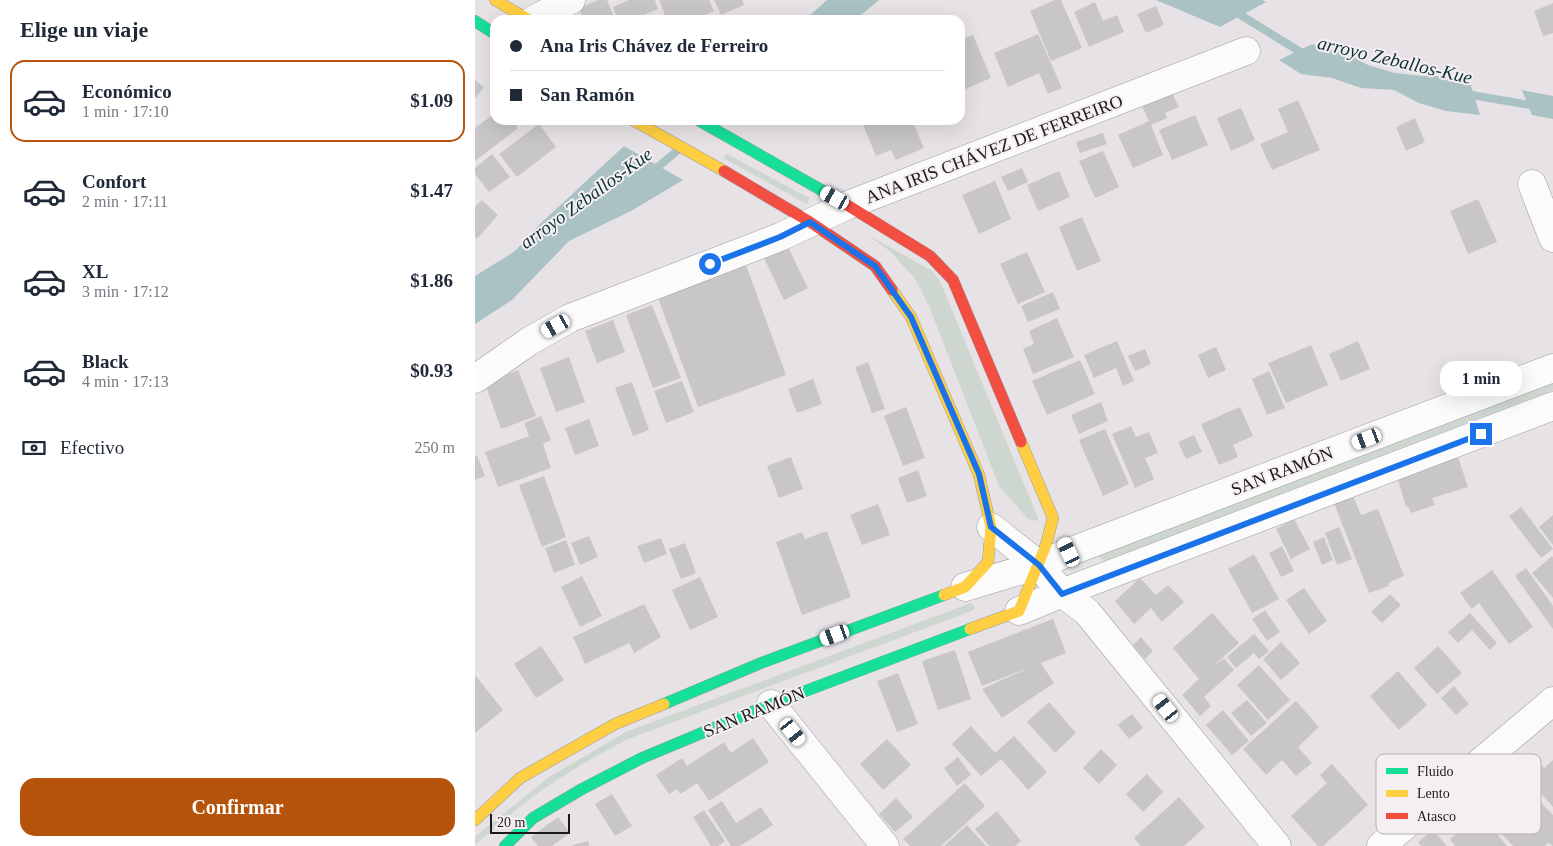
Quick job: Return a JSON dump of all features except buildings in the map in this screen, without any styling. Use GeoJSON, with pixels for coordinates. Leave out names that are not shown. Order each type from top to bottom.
{"type":"FeatureCollection","features":[{"type":"Feature","properties":{"kind":"street"},"geometry":{"type":"LineString","coordinates":[[495,0],[520,15]]}},
{"type":"Feature","properties":{"kind":"street"},"geometry":{"type":"LineString","coordinates":[[542,15],[571,0]]}},
{"type":"Feature","properties":{"kind":"street"},"geometry":{"type":"LineString","coordinates":[[475,21],[490,31]]}},
{"type":"Feature","properties":{"kind":"street","name":"ANA IRIS CHÁVEZ DE FERREIRO"},"geometry":{"type":"LineString","coordinates":[[475,380],[528,342],[570,318],[780,237],[848,205],[1245,51]]}},
{"type":"Feature","properties":{"kind":"street","name":"SAN RAMÓN"},"geometry":{"type":"LineString","coordinates":[[642,125],[743,181],[810,222],[875,266],[911,317],[979,474],[991,527],[988,562],[965,587]]}},
{"type":"Feature","properties":{"kind":"street"},"geometry":{"type":"LineString","coordinates":[[707,125],[848,205],[930,256],[953,280],[1069,552],[1072,589]]}},
{"type":"Feature","properties":{"kind":"street"},"geometry":{"type":"LineString","coordinates":[[1532,184],[1553,238]]}},
{"type":"Feature","properties":{"kind":"street","name":"SAN RAMÓN"},"geometry":{"type":"LineString","coordinates":[[475,820],[521,778],[615,724],[761,663],[965,587],[1039,565],[1553,368]]}},
{"type":"Feature","properties":{"kind":"street","name":"SAN RAMÓN"},"geometry":{"type":"LineString","coordinates":[[514,842],[533,818],[582,789],[642,758],[771,704],[1553,406]]}},
{"type":"Feature","properties":{"kind":"street"},"geometry":{"type":"LineString","coordinates":[[1019,611],[1039,565],[1053,518]]}},
{"type":"Feature","properties":{"kind":"street"},"geometry":{"type":"LineString","coordinates":[[991,527],[1072,589],[1087,612],[1277,846]]}},
{"type":"Feature","properties":{"kind":"street"},"geometry":{"type":"LineString","coordinates":[[1490,754],[1553,701]]}},
{"type":"Feature","properties":{"kind":"street"},"geometry":{"type":"LineString","coordinates":[[771,704],[885,846]]}},
{"type":"Feature","properties":{"kind":"street"},"geometry":{"type":"LineString","coordinates":[[1381,846],[1395,834]]}},
{"type":"Feature","properties":{"kind":"shaded area"},"geometry":{"type":"Polygon","coordinates":[[[727,154],[809,198],[808,203],[723,158],[727,154]]]}},
{"type":"Feature","properties":{"kind":"shaded area"},"geometry":{"type":"Polygon","coordinates":[[[865,233],[932,271],[940,281],[1038,518],[1037,521],[1028,519],[999,486],[929,306],[915,279],[891,252],[865,233]]]}},
{"type":"Feature","properties":{"kind":"shaded area"},"geometry":{"type":"Polygon","coordinates":[[[1553,381],[1553,390],[1104,561],[1099,557],[1101,553],[1553,381]]]}},
{"type":"Feature","properties":{"kind":"shaded area"},"geometry":{"type":"Polygon","coordinates":[[[971,603],[975,607],[974,610],[628,739],[581,765],[544,789],[513,812],[475,845],[475,837],[549,777],[626,732],[971,603]]]}},
{"type":"Feature","properties":{"kind":"water"},"geometry":{"type":"Polygon","coordinates":[[[827,0],[879,0],[861,15],[810,15],[827,0]]]}},
{"type":"Feature","properties":{"kind":"water"},"geometry":{"type":"Polygon","coordinates":[[[1156,0],[1262,0],[1266,2],[1220,27],[1156,0]]]}},
{"type":"Feature","properties":{"kind":"water"},"geometry":{"type":"Polygon","coordinates":[[[1312,44],[1395,73],[1422,76],[1468,76],[1480,115],[1446,111],[1419,103],[1394,90],[1361,88],[1332,78],[1301,74],[1279,60],[1312,44]]]}},
{"type":"Feature","properties":{"kind":"water"},"geometry":{"type":"Polygon","coordinates":[[[1522,90],[1553,96],[1553,119],[1532,115],[1522,90]]]}},
{"type":"Feature","properties":{"kind":"water"},"geometry":{"type":"Polygon","coordinates":[[[624,146],[683,180],[631,211],[569,241],[512,300],[475,324],[475,276],[515,251],[541,223],[624,146]]]}},
{"type":"Feature","properties":{"kind":"waterway","name":"arroyo Zeballos-Kue"},"geometry":{"type":"LineString","coordinates":[[1234,11],[1307,56]]}},
{"type":"Feature","properties":{"kind":"waterway","name":"arroyo Zeballos-Kue"},"geometry":{"type":"LineString","coordinates":[[1466,94],[1553,109]]}},
{"type":"Feature","properties":{"kind":"waterway","name":"arroyo Zeballos-Kue"},"geometry":{"type":"LineString","coordinates":[[652,172],[678,150]]}},
{"type":"Feature","properties":{"kind":"traffic: fast"},"geometry":{"type":"LineString","coordinates":[[475,21],[490,31]]}},
{"type":"Feature","properties":{"kind":"traffic: fast"},"geometry":{"type":"LineString","coordinates":[[707,125],[839,200]]}},
{"type":"Feature","properties":{"kind":"traffic: fast"},"geometry":{"type":"LineString","coordinates":[[664,704],[761,663],[944,595]]}},
{"type":"Feature","properties":{"kind":"traffic: fast"},"geometry":{"type":"LineString","coordinates":[[505,846],[533,818],[582,789],[642,758],[771,704],[970,629]]}},
{"type":"Feature","properties":{"kind":"traffic: slow"},"geometry":{"type":"LineString","coordinates":[[495,0],[520,15]]}},
{"type":"Feature","properties":{"kind":"traffic: slow"},"geometry":{"type":"LineString","coordinates":[[642,125],[724,171]]}},
{"type":"Feature","properties":{"kind":"traffic: slow"},"geometry":{"type":"LineString","coordinates":[[892,290],[911,317],[979,475],[991,527],[988,562],[965,587],[944,595]]}},
{"type":"Feature","properties":{"kind":"traffic: slow"},"geometry":{"type":"LineString","coordinates":[[970,629],[1019,611],[1046,545],[1053,518],[1021,442]]}},
{"type":"Feature","properties":{"kind":"traffic: slow"},"geometry":{"type":"LineString","coordinates":[[475,820],[520,778],[615,724],[664,704]]}},
{"type":"Feature","properties":{"kind":"traffic: jam"},"geometry":{"type":"LineString","coordinates":[[724,171],[810,222],[875,266],[892,290]]}},
{"type":"Feature","properties":{"kind":"traffic: jam"},"geometry":{"type":"LineString","coordinates":[[839,200],[930,256],[953,280],[1021,442]]}},
{"type":"Feature","properties":{"kind":"route"},"geometry":{"type":"LineString","coordinates":[[710,264],[780,237],[810,222],[875,266],[911,317],[979,474],[991,527],[1039,565],[1062,594],[1481,434]]}}]}
